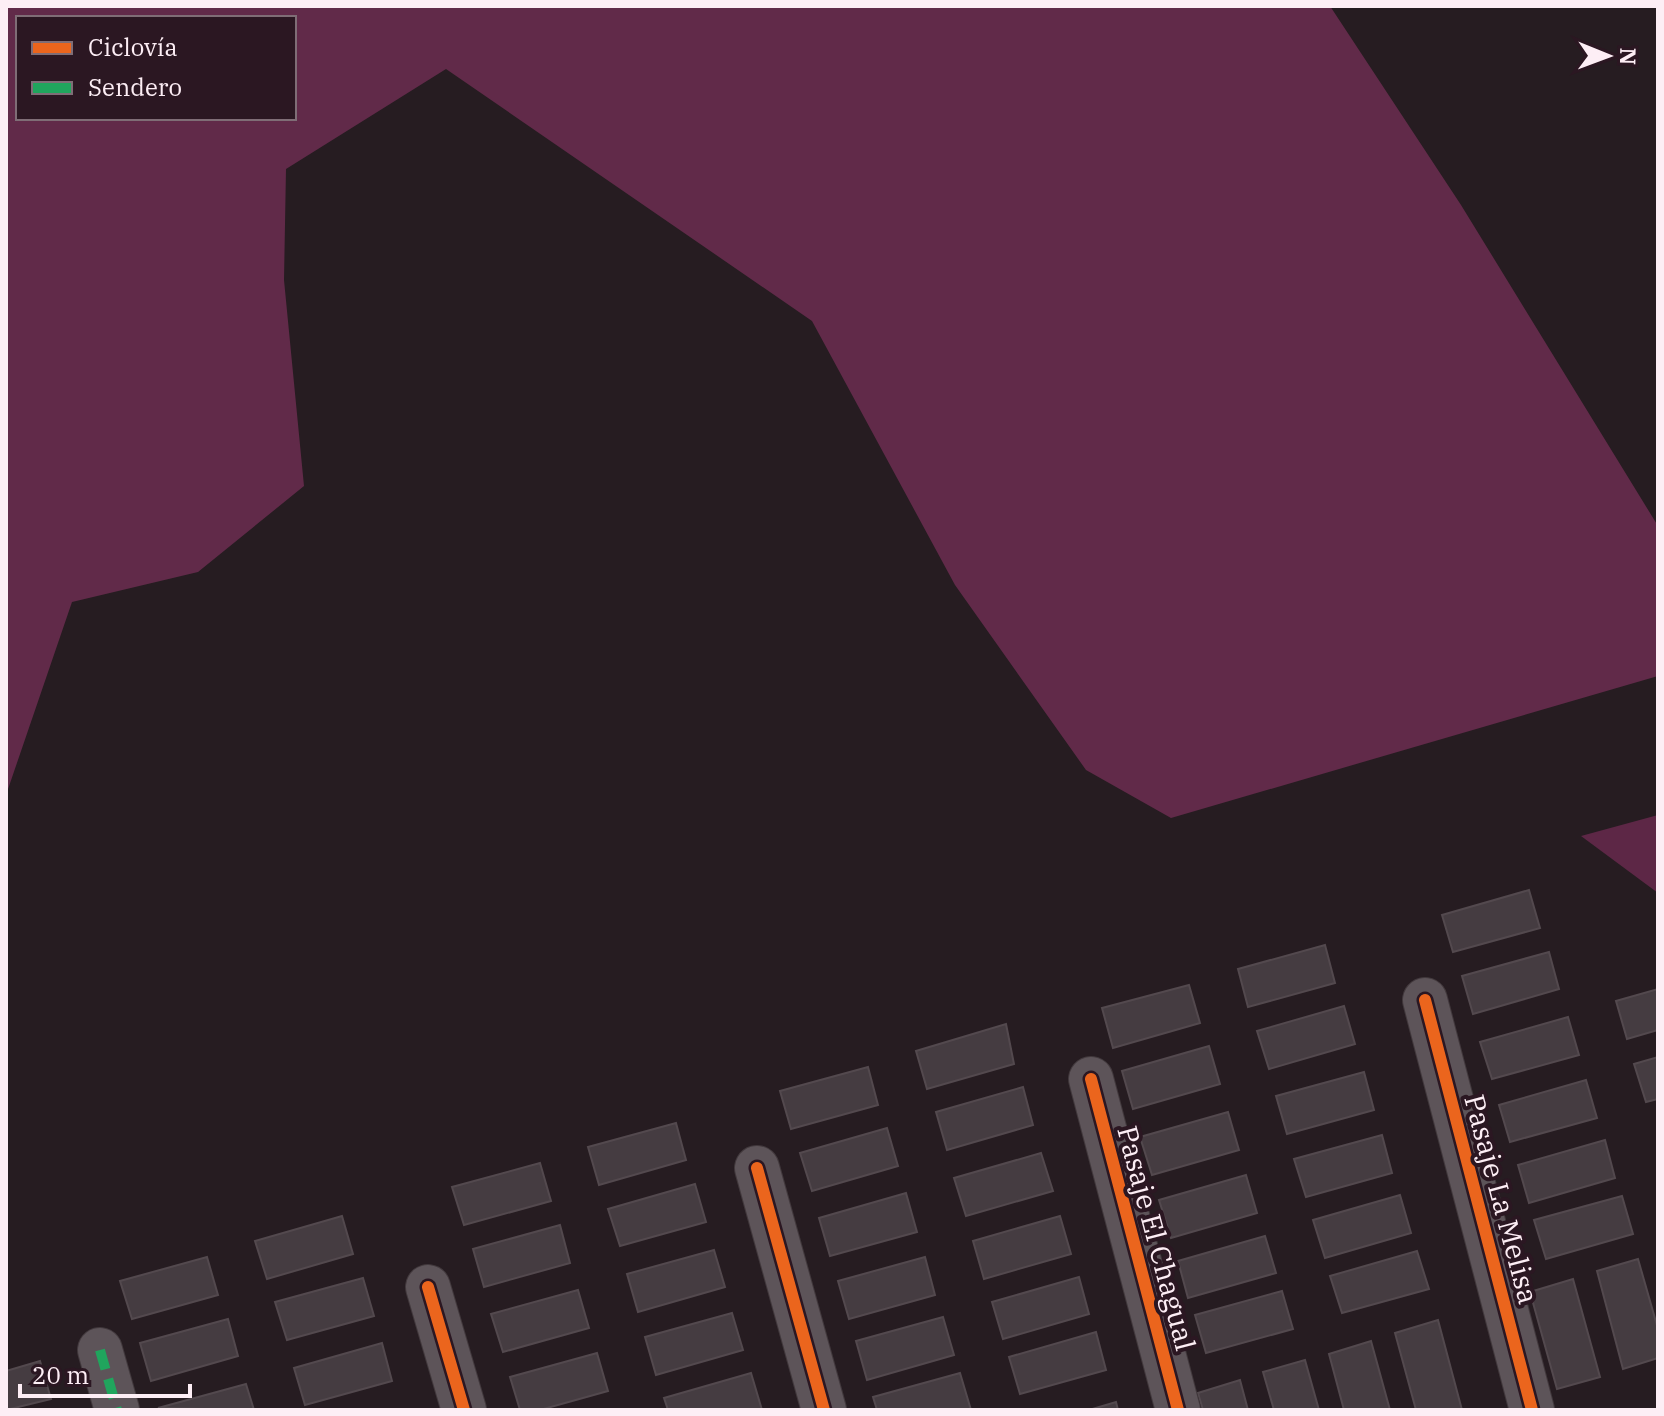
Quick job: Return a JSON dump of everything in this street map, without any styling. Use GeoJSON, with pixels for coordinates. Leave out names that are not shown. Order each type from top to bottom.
{"type":"FeatureCollection","features":[{"type":"Feature","properties":{"kind":"street","name":"Pasaje La Melisa"},"geometry":{"type":"LineString","coordinates":[[1425,1000],[1532,1410]]}},
{"type":"Feature","properties":{"kind":"street","name":"Pasaje El Chagual"},"geometry":{"type":"LineString","coordinates":[[1091,1079],[1178,1410]]}},
{"type":"Feature","properties":{"kind":"street"},"geometry":{"type":"LineString","coordinates":[[757,1168],[824,1410]]}},
{"type":"Feature","properties":{"kind":"street"},"geometry":{"type":"LineString","coordinates":[[428,1287],[464,1410]]}},
{"type":"Feature","properties":{"kind":"street"},"geometry":{"type":"LineString","coordinates":[[100,1350],[117,1410]]}},
{"type":"Feature","properties":{"kind":"shaded area"},"geometry":{"type":"Polygon","coordinates":[[[6,6],[1330,6],[1461,205],[1658,526],[1658,676],[1171,818],[1086,770],[955,585],[812,321],[446,69],[286,169],[284,280],[304,486],[198,572],[72,602],[6,795],[6,6]]]}},
{"type":"Feature","properties":{"kind":"shaded area"},"geometry":{"type":"Polygon","coordinates":[[[1658,815],[1658,893],[1581,836],[1658,815]]]}},
{"type":"Feature","properties":{"kind":"building"},"geometry":{"type":"Polygon","coordinates":[[[1529,890],[1540,928],[1453,952],[1442,915],[1529,890]]]}},
{"type":"Feature","properties":{"kind":"building"},"geometry":{"type":"Polygon","coordinates":[[[1325,945],[1335,983],[1248,1007],[1238,969],[1325,945]]]}},
{"type":"Feature","properties":{"kind":"building"},"geometry":{"type":"Polygon","coordinates":[[[1549,952],[1559,989],[1473,1014],[1462,976],[1549,952]]]}},
{"type":"Feature","properties":{"kind":"building"},"geometry":{"type":"Polygon","coordinates":[[[1189,985],[1200,1023],[1113,1048],[1102,1008],[1189,985]]]}},
{"type":"Feature","properties":{"kind":"building"},"geometry":{"type":"Polygon","coordinates":[[[1658,989],[1658,1030],[1627,1039],[1616,1001],[1658,989]]]}},
{"type":"Feature","properties":{"kind":"building"},"geometry":{"type":"Polygon","coordinates":[[[1344,1006],[1355,1044],[1269,1069],[1257,1031],[1344,1006]]]}},
{"type":"Feature","properties":{"kind":"building"},"geometry":{"type":"Polygon","coordinates":[[[1568,1017],[1579,1055],[1492,1079],[1480,1042],[1568,1017]]]}},
{"type":"Feature","properties":{"kind":"building"},"geometry":{"type":"Polygon","coordinates":[[[1006,1024],[1014,1064],[927,1089],[916,1051],[1006,1024]]]}},
{"type":"Feature","properties":{"kind":"building"},"geometry":{"type":"Polygon","coordinates":[[[1209,1046],[1220,1084],[1133,1109],[1122,1071],[1209,1046]]]}},
{"type":"Feature","properties":{"kind":"building"},"geometry":{"type":"Polygon","coordinates":[[[1658,1057],[1658,1099],[1646,1102],[1634,1064],[1658,1057]]]}},
{"type":"Feature","properties":{"kind":"building"},"geometry":{"type":"Polygon","coordinates":[[[868,1067],[878,1105],[791,1129],[780,1091],[868,1067]]]}},
{"type":"Feature","properties":{"kind":"building"},"geometry":{"type":"Polygon","coordinates":[[[1364,1072],[1374,1110],[1287,1134],[1276,1096],[1364,1072]]]}},
{"type":"Feature","properties":{"kind":"building"},"geometry":{"type":"Polygon","coordinates":[[[1586,1080],[1597,1118],[1510,1142],[1499,1105],[1586,1080]]]}},
{"type":"Feature","properties":{"kind":"building"},"geometry":{"type":"Polygon","coordinates":[[[1023,1087],[1033,1125],[947,1150],[936,1112],[1023,1087]]]}},
{"type":"Feature","properties":{"kind":"building"},"geometry":{"type":"Polygon","coordinates":[[[1228,1112],[1239,1150],[1152,1175],[1140,1137],[1228,1112]]]}},
{"type":"Feature","properties":{"kind":"building"},"geometry":{"type":"Polygon","coordinates":[[[676,1123],[686,1160],[599,1185],[588,1147],[676,1123]]]}},
{"type":"Feature","properties":{"kind":"building"},"geometry":{"type":"Polygon","coordinates":[[[887,1128],[898,1166],[812,1191],[800,1153],[887,1128]]]}},
{"type":"Feature","properties":{"kind":"building"},"geometry":{"type":"Polygon","coordinates":[[[1382,1135],[1392,1173],[1306,1197],[1294,1159],[1382,1135]]]}},
{"type":"Feature","properties":{"kind":"building"},"geometry":{"type":"Polygon","coordinates":[[[1605,1140],[1615,1178],[1529,1203],[1518,1165],[1605,1140]]]}},
{"type":"Feature","properties":{"kind":"building"},"geometry":{"type":"Polygon","coordinates":[[[1041,1153],[1053,1191],[966,1216],[954,1178],[1041,1153]]]}},
{"type":"Feature","properties":{"kind":"building"},"geometry":{"type":"Polygon","coordinates":[[[540,1163],[551,1201],[464,1225],[452,1187],[540,1163]]]}},
{"type":"Feature","properties":{"kind":"building"},"geometry":{"type":"Polygon","coordinates":[[[1246,1175],[1257,1213],[1171,1238],[1159,1200],[1246,1175]]]}},
{"type":"Feature","properties":{"kind":"building"},"geometry":{"type":"Polygon","coordinates":[[[695,1184],[706,1222],[620,1246],[608,1209],[695,1184]]]}},
{"type":"Feature","properties":{"kind":"building"},"geometry":{"type":"Polygon","coordinates":[[[906,1193],[917,1232],[830,1256],[819,1218],[906,1193]]]}},
{"type":"Feature","properties":{"kind":"building"},"geometry":{"type":"Polygon","coordinates":[[[1400,1195],[1411,1233],[1325,1258],[1313,1220],[1400,1195]]]}},
{"type":"Feature","properties":{"kind":"building"},"geometry":{"type":"Polygon","coordinates":[[[1622,1196],[1633,1234],[1546,1259],[1534,1220],[1622,1196]]]}},
{"type":"Feature","properties":{"kind":"building"},"geometry":{"type":"Polygon","coordinates":[[[342,1216],[353,1254],[267,1279],[255,1241],[342,1216]]]}},
{"type":"Feature","properties":{"kind":"building"},"geometry":{"type":"Polygon","coordinates":[[[1060,1216],[1071,1254],[984,1279],[973,1241],[1060,1216]]]}},
{"type":"Feature","properties":{"kind":"building"},"geometry":{"type":"Polygon","coordinates":[[[560,1225],[570,1263],[484,1287],[473,1249],[560,1225]]]}},
{"type":"Feature","properties":{"kind":"building"},"geometry":{"type":"Polygon","coordinates":[[[1265,1236],[1276,1273],[1188,1298],[1178,1261],[1265,1236]]]}},
{"type":"Feature","properties":{"kind":"building"},"geometry":{"type":"Polygon","coordinates":[[[714,1250],[725,1287],[638,1312],[627,1274],[714,1250]]]}},
{"type":"Feature","properties":{"kind":"building"},"geometry":{"type":"Polygon","coordinates":[[[1417,1251],[1429,1289],[1342,1313],[1330,1276],[1417,1251]]]}},
{"type":"Feature","properties":{"kind":"building"},"geometry":{"type":"Polygon","coordinates":[[[207,1257],[218,1295],[132,1319],[120,1281],[207,1257]]]}},
{"type":"Feature","properties":{"kind":"building"},"geometry":{"type":"Polygon","coordinates":[[[925,1257],[935,1295],[849,1319],[838,1281],[925,1257]]]}},
{"type":"Feature","properties":{"kind":"building"},"geometry":{"type":"Polygon","coordinates":[[[1638,1259],[1658,1329],[1658,1358],[1623,1369],[1597,1271],[1638,1259]]]}},
{"type":"Feature","properties":{"kind":"building"},"geometry":{"type":"Polygon","coordinates":[[[1079,1277],[1089,1314],[1003,1339],[992,1302],[1079,1277]]]}},
{"type":"Feature","properties":{"kind":"building"},"geometry":{"type":"Polygon","coordinates":[[[363,1278],[374,1316],[287,1340],[275,1302],[363,1278]]]}},
{"type":"Feature","properties":{"kind":"building"},"geometry":{"type":"Polygon","coordinates":[[[1573,1279],[1600,1377],[1557,1389],[1530,1292],[1573,1279]]]}},
{"type":"Feature","properties":{"kind":"building"},"geometry":{"type":"Polygon","coordinates":[[[578,1290],[589,1328],[503,1352],[491,1314],[578,1290]]]}},
{"type":"Feature","properties":{"kind":"building"},"geometry":{"type":"Polygon","coordinates":[[[1282,1291],[1293,1329],[1206,1353],[1195,1315],[1282,1291]]]}},
{"type":"Feature","properties":{"kind":"building"},"geometry":{"type":"Polygon","coordinates":[[[732,1313],[743,1350],[656,1375],[645,1337],[732,1313]]]}},
{"type":"Feature","properties":{"kind":"building"},"geometry":{"type":"Polygon","coordinates":[[[943,1317],[954,1355],[867,1380],[856,1341],[943,1317]]]}},
{"type":"Feature","properties":{"kind":"building"},"geometry":{"type":"Polygon","coordinates":[[[228,1319],[238,1356],[151,1381],[140,1343],[228,1319]]]}},
{"type":"Feature","properties":{"kind":"building"},"geometry":{"type":"Polygon","coordinates":[[[1438,1320],[1462,1410],[1416,1410],[1395,1333],[1438,1320]]]}},
{"type":"Feature","properties":{"kind":"building"},"geometry":{"type":"Polygon","coordinates":[[[1096,1332],[1106,1370],[1020,1394],[1009,1357],[1096,1332]]]}},
{"type":"Feature","properties":{"kind":"building"},"geometry":{"type":"Polygon","coordinates":[[[1371,1341],[1390,1410],[1344,1410],[1329,1354],[1371,1341]]]}},
{"type":"Feature","properties":{"kind":"building"},"geometry":{"type":"Polygon","coordinates":[[[382,1343],[392,1381],[305,1405],[294,1368],[382,1343]]]}},
{"type":"Feature","properties":{"kind":"building"},"geometry":{"type":"Polygon","coordinates":[[[597,1353],[608,1391],[540,1410],[520,1410],[510,1377],[597,1353]]]}},
{"type":"Feature","properties":{"kind":"building"},"geometry":{"type":"Polygon","coordinates":[[[1305,1360],[1319,1410],[1274,1410],[1263,1372],[1305,1360]]]}},
{"type":"Feature","properties":{"kind":"building"},"geometry":{"type":"Polygon","coordinates":[[[40,1361],[51,1399],[6,1410],[6,1371],[40,1361]]]}},
{"type":"Feature","properties":{"kind":"building"},"geometry":{"type":"Polygon","coordinates":[[[751,1373],[762,1410],[668,1410],[664,1398],[751,1373]]]}},
{"type":"Feature","properties":{"kind":"building"},"geometry":{"type":"Polygon","coordinates":[[[960,1373],[971,1410],[877,1410],[873,1397],[960,1373]]]}},
{"type":"Feature","properties":{"kind":"building"},"geometry":{"type":"Polygon","coordinates":[[[1240,1380],[1248,1410],[1203,1410],[1198,1393],[1240,1380]]]}},
{"type":"Feature","properties":{"kind":"building"},"geometry":{"type":"Polygon","coordinates":[[[246,1384],[254,1410],[158,1408],[246,1384]]]}},
{"type":"Feature","properties":{"kind":"building"},"geometry":{"type":"Polygon","coordinates":[[[1116,1402],[1118,1410],[1089,1410],[1116,1402]]]}},
{"type":"Feature","properties":{"kind":"marked path"},"geometry":{"type":"LineString","coordinates":[[100,1350],[117,1410]]}},
{"type":"Feature","properties":{"kind":"cycle path"},"geometry":{"type":"LineString","coordinates":[[1425,1000],[1532,1410]]}},
{"type":"Feature","properties":{"kind":"cycle path"},"geometry":{"type":"LineString","coordinates":[[1091,1079],[1178,1410]]}},
{"type":"Feature","properties":{"kind":"cycle path"},"geometry":{"type":"LineString","coordinates":[[757,1168],[824,1410]]}},
{"type":"Feature","properties":{"kind":"cycle path"},"geometry":{"type":"LineString","coordinates":[[428,1287],[464,1410]]}}]}
